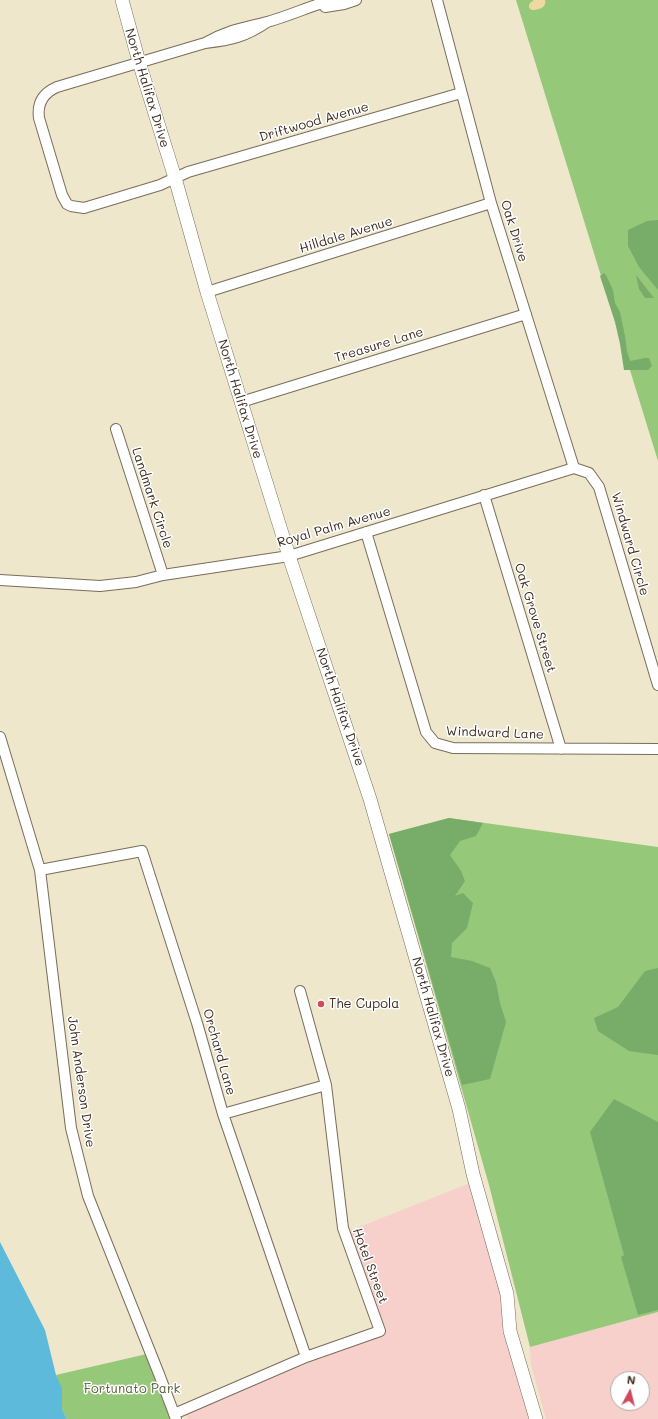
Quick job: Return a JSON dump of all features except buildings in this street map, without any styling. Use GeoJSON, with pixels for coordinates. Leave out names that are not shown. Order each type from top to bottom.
{"type":"FeatureCollection","features":[{"type":"Feature","properties":{"kind":"street","name":"North Halifax Drive"},"geometry":{"type":"LineString","coordinates":[[122,0],[207,292],[289,556],[370,799],[411,937],[459,1109],[473,1174],[507,1294],[510,1331],[536,1419]]}},
{"type":"Feature","properties":{"kind":"street"},"geometry":{"type":"LineString","coordinates":[[305,10],[332,0]]}},
{"type":"Feature","properties":{"kind":"street"},"geometry":{"type":"LineString","coordinates":[[305,10],[344,4],[356,0]]}},
{"type":"Feature","properties":{"kind":"street","name":"Oak Drive"},"geometry":{"type":"LineString","coordinates":[[437,0],[491,203],[574,468]]}},
{"type":"Feature","properties":{"kind":"street","name":"Driftwood Avenue"},"geometry":{"type":"LineString","coordinates":[[305,10],[267,22],[241,27],[224,33],[205,43],[57,87],[45,94],[41,99],[38,111],[39,118],[62,195],[67,204],[84,208],[160,185],[188,172],[461,93]]}},
{"type":"Feature","properties":{"kind":"street","name":"Hilldale Avenue"},"geometry":{"type":"LineString","coordinates":[[207,292],[491,203]]}},
{"type":"Feature","properties":{"kind":"street","name":"Treasure Lane"},"geometry":{"type":"LineString","coordinates":[[241,402],[526,314]]}},
{"type":"Feature","properties":{"kind":"street","name":"Landmark Circle"},"geometry":{"type":"LineString","coordinates":[[116,429],[164,576]]}},
{"type":"Feature","properties":{"kind":"street","name":"Royal Palm Avenue"},"geometry":{"type":"LineString","coordinates":[[0,580],[100,586],[136,582],[164,576],[289,556],[574,468]]}},
{"type":"Feature","properties":{"kind":"street","name":"Windward Circle"},"geometry":{"type":"LineString","coordinates":[[574,468],[589,473],[599,487],[658,685]]}},
{"type":"Feature","properties":{"kind":"street","name":"Oak Grove Street"},"geometry":{"type":"LineString","coordinates":[[484,495],[561,749]]}},
{"type":"Feature","properties":{"kind":"street","name":"Windward Lane"},"geometry":{"type":"LineString","coordinates":[[366,532],[426,732],[435,743],[453,748],[658,749]]}},
{"type":"Feature","properties":{"kind":"street","name":"John Anderson Drive"},"geometry":{"type":"LineString","coordinates":[[0,737],[40,870],[72,1128],[88,1196],[175,1416]]}},
{"type":"Feature","properties":{"kind":"street","name":"Orchard Lane"},"geometry":{"type":"LineString","coordinates":[[40,870],[142,851],[198,1023],[223,1114],[306,1357]]}},
{"type":"Feature","properties":{"kind":"street","name":"Hotel Street"},"geometry":{"type":"LineString","coordinates":[[175,1416],[306,1357],[380,1331],[343,1228],[326,1085],[300,991]]}},
{"type":"Feature","properties":{"kind":"street"},"geometry":{"type":"LineString","coordinates":[[223,1114],[326,1085]]}},
{"type":"Feature","properties":{"kind":"shaded area"},"geometry":{"type":"Polygon","coordinates":[[[470,1183],[502,1295],[531,1419],[188,1419],[186,1415],[303,1365],[385,1334],[349,1231],[470,1183]]]}},
{"type":"Feature","properties":{"kind":"shaded area"},"geometry":{"type":"Polygon","coordinates":[[[658,1312],[658,1419],[546,1419],[531,1365],[530,1347],[658,1312]]]}},
{"type":"Feature","properties":{"kind":"green space"},"geometry":{"type":"Polygon","coordinates":[[[516,0],[658,0],[658,461],[516,0]]]}},
{"type":"Feature","properties":{"kind":"green space"},"geometry":{"type":"Polygon","coordinates":[[[658,220],[658,290],[639,267],[628,246],[628,230],[647,221],[658,220]]]}},
{"type":"Feature","properties":{"kind":"green space"},"geometry":{"type":"Polygon","coordinates":[[[604,273],[613,290],[615,303],[620,312],[630,361],[649,358],[652,366],[648,370],[624,370],[615,322],[600,276],[604,273]]]}},
{"type":"Feature","properties":{"kind":"green space"},"geometry":{"type":"Polygon","coordinates":[[[636,275],[654,298],[645,298],[639,289],[636,275]]]}},
{"type":"Feature","properties":{"kind":"green space"},"geometry":{"type":"Polygon","coordinates":[[[449,818],[658,847],[658,1312],[530,1347],[489,1185],[389,834],[449,818]]]}},
{"type":"Feature","properties":{"kind":"green space"},"geometry":{"type":"Polygon","coordinates":[[[449,818],[483,823],[476,836],[460,841],[450,855],[461,871],[465,881],[455,896],[463,893],[473,903],[467,928],[452,943],[451,957],[472,961],[490,968],[496,982],[500,1003],[506,1022],[490,1079],[462,1085],[389,834],[449,818]]]}},
{"type":"Feature","properties":{"kind":"green space"},"geometry":{"type":"Polygon","coordinates":[[[658,968],[658,1055],[629,1051],[598,1031],[594,1018],[618,1007],[645,971],[658,968]]]}},
{"type":"Feature","properties":{"kind":"green space"},"geometry":{"type":"Polygon","coordinates":[[[614,1099],[658,1122],[658,1310],[638,1315],[621,1257],[624,1255],[590,1132],[614,1099]]]}},
{"type":"Feature","properties":{"kind":"green space","name":"Fortunato Park"},"geometry":{"type":"Polygon","coordinates":[[[151,1353],[176,1419],[67,1419],[62,1409],[62,1392],[56,1375],[151,1353]]]}},
{"type":"Feature","properties":{"kind":"sand"},"geometry":{"type":"Polygon","coordinates":[[[534,0],[545,0],[545,5],[539,9],[532,10],[529,8],[529,5],[534,0]]]}},
{"type":"Feature","properties":{"kind":"water"},"geometry":{"type":"Polygon","coordinates":[[[0,1242],[45,1330],[56,1375],[62,1388],[62,1409],[67,1419],[0,1419],[0,1242]]]}},
{"type":"Feature","properties":{"kind":"place","name":"The Cupola"},"geometry":{"type":"Point","coordinates":[321,1004]}}]}
